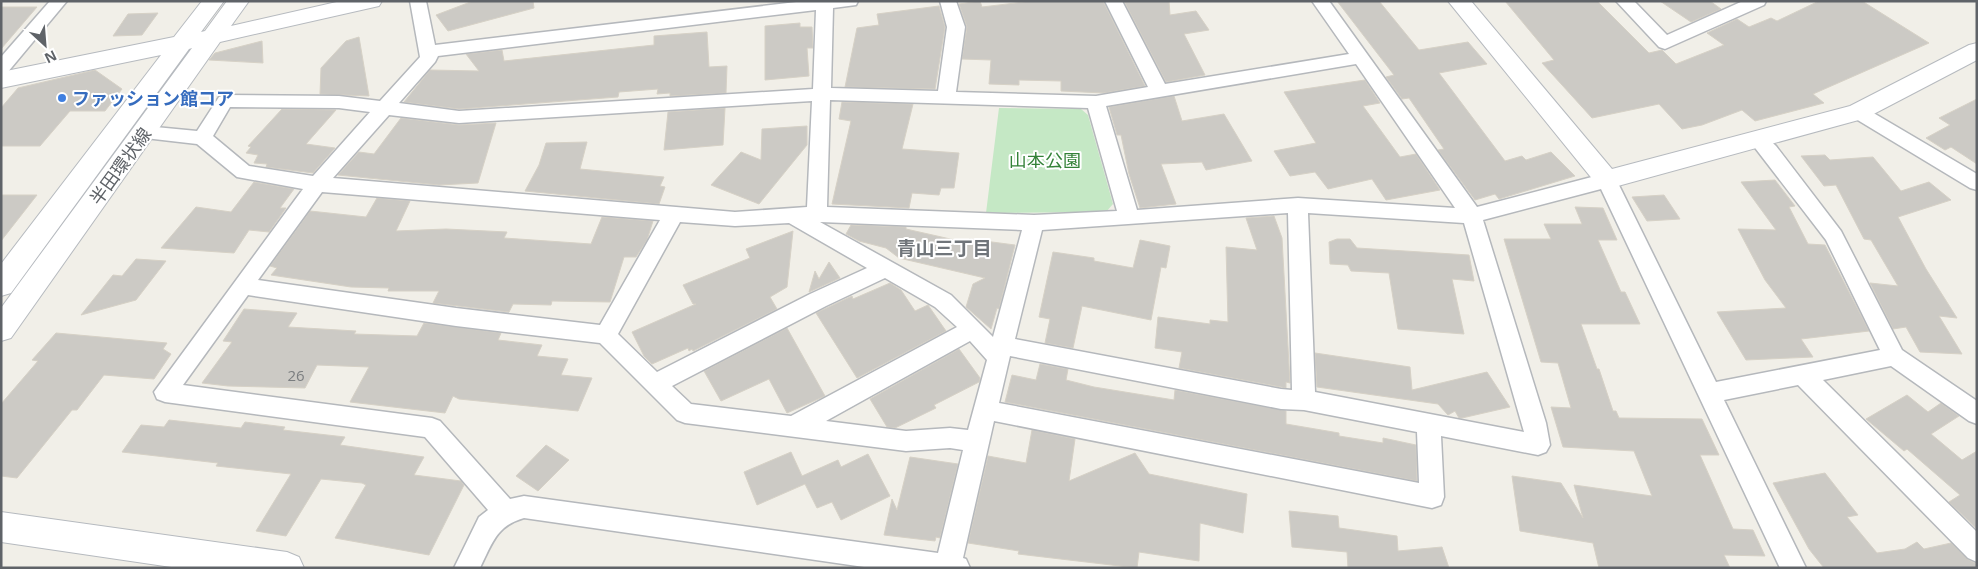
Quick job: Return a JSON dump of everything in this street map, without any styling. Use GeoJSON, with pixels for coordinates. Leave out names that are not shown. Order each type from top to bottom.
{"type":"FeatureCollection","features":[{"type":"Feature","properties":{"kind":"street"},"geometry":{"type":"LineString","coordinates":[[1,69],[59,1]]}},
{"type":"Feature","properties":{"kind":"street","name":"半田環状線"},"geometry":{"type":"LineString","coordinates":[[1,285],[213,1]]}},
{"type":"Feature","properties":{"kind":"street","name":"半田環状線"},"geometry":{"type":"LineString","coordinates":[[1,330],[238,1]]}},
{"type":"Feature","properties":{"kind":"street"},"geometry":{"type":"LineString","coordinates":[[1,80],[211,38],[371,1]]}},
{"type":"Feature","properties":{"kind":"street"},"geometry":{"type":"LineString","coordinates":[[418,1],[429,58],[317,184],[165,392],[432,428],[505,512]]}},
{"type":"Feature","properties":{"kind":"street"},"geometry":{"type":"LineString","coordinates":[[428,52],[850,1]]}},
{"type":"Feature","properties":{"kind":"street"},"geometry":{"type":"LineString","coordinates":[[946,97],[956,27],[948,1]]}},
{"type":"Feature","properties":{"kind":"street"},"geometry":{"type":"LineString","coordinates":[[1113,1],[1159,90]]}},
{"type":"Feature","properties":{"kind":"street"},"geometry":{"type":"LineString","coordinates":[[795,216],[943,301],[1001,352],[1281,399],[1304,400],[1538,445],[1534,423],[1472,216],[1320,1]]}},
{"type":"Feature","properties":{"kind":"street"},"geometry":{"type":"LineString","coordinates":[[1458,1],[1607,180],[1793,568]]}},
{"type":"Feature","properties":{"kind":"street"},"geometry":{"type":"LineString","coordinates":[[1624,1],[1666,43],[1758,1]]}},
{"type":"Feature","properties":{"kind":"street"},"geometry":{"type":"LineString","coordinates":[[817,214],[825,3]]}},
{"type":"Feature","properties":{"kind":"street"},"geometry":{"type":"LineString","coordinates":[[145,132],[202,138],[244,172],[317,184],[735,219],[817,214],[1034,223],[1298,205],[1472,216],[1858,112],[1977,50]]}},
{"type":"Feature","properties":{"kind":"street"},"geometry":{"type":"LineString","coordinates":[[202,138],[226,100],[339,102],[459,117],[822,94],[1096,102],[1360,58]]}},
{"type":"Feature","properties":{"kind":"street"},"geometry":{"type":"LineString","coordinates":[[1096,102],[1128,218]]}},
{"type":"Feature","properties":{"kind":"street"},"geometry":{"type":"LineString","coordinates":[[1858,112],[1977,183]]}},
{"type":"Feature","properties":{"kind":"street"},"geometry":{"type":"LineString","coordinates":[[1758,140],[1769,151],[1834,236],[1894,356],[1977,414]]}},
{"type":"Feature","properties":{"kind":"street"},"geometry":{"type":"LineString","coordinates":[[1298,205],[1304,400]]}},
{"type":"Feature","properties":{"kind":"street"},"geometry":{"type":"LineString","coordinates":[[606,335],[674,214]]}},
{"type":"Feature","properties":{"kind":"street"},"geometry":{"type":"LineString","coordinates":[[467,568],[488,525],[505,512],[524,507],[952,567],[977,442],[1034,223]]}},
{"type":"Feature","properties":{"kind":"street"},"geometry":{"type":"LineString","coordinates":[[656,384],[818,300],[885,269]]}},
{"type":"Feature","properties":{"kind":"street"},"geometry":{"type":"LineString","coordinates":[[242,286],[456,318],[606,335],[685,413],[906,441],[950,438],[977,442]]}},
{"type":"Feature","properties":{"kind":"street"},"geometry":{"type":"LineString","coordinates":[[793,427],[973,328]]}},
{"type":"Feature","properties":{"kind":"street"},"geometry":{"type":"LineString","coordinates":[[1710,393],[1894,356]]}},
{"type":"Feature","properties":{"kind":"street"},"geometry":{"type":"LineString","coordinates":[[1803,375],[1977,550]]}},
{"type":"Feature","properties":{"kind":"street"},"geometry":{"type":"LineString","coordinates":[[986,410],[1432,497],[1428,424]]}},
{"type":"Feature","properties":{"kind":"street"},"geometry":{"type":"LineString","coordinates":[[1,527],[287,568]]}},
{"type":"Feature","properties":{"kind":"green space","name":"山本公園"},"geometry":{"type":"Polygon","coordinates":[[[999,108],[1081,109],[1088,115],[1113,204],[1106,212],[986,213],[999,108]]]}},
{"type":"Feature","properties":{"kind":"building"},"geometry":{"type":"Polygon","coordinates":[[[473,1],[533,1],[534,8],[448,31],[436,15],[473,1]]]}},
{"type":"Feature","properties":{"kind":"building"},"geometry":{"type":"Polygon","coordinates":[[[980,1],[982,7],[1032,1],[1103,1],[1145,86],[1104,93],[1061,91],[1061,81],[1019,80],[1019,85],[989,84],[991,60],[962,59],[967,27],[959,4],[980,1]]]}},
{"type":"Feature","properties":{"kind":"building"},"geometry":{"type":"Polygon","coordinates":[[[1124,1],[1169,1],[1170,15],[1196,11],[1209,30],[1184,34],[1205,75],[1166,82],[1124,1]]]}},
{"type":"Feature","properties":{"kind":"building"},"geometry":{"type":"Polygon","coordinates":[[[1337,1],[1379,1],[1419,50],[1468,42],[1487,64],[1439,73],[1505,161],[1522,156],[1526,160],[1551,152],[1575,176],[1499,199],[1495,194],[1475,200],[1438,150],[1444,149],[1409,98],[1402,99],[1386,77],[1394,75],[1337,1]]]}},
{"type":"Feature","properties":{"kind":"building"},"geometry":{"type":"Polygon","coordinates":[[[1505,1],[1597,1],[1649,53],[1662,50],[1676,64],[1724,45],[1707,33],[1737,19],[1749,27],[1771,18],[1777,21],[1819,1],[1862,1],[1929,43],[1813,94],[1824,103],[1755,121],[1742,110],[1702,125],[1682,129],[1659,104],[1592,118],[1542,63],[1554,60],[1505,1]]]}},
{"type":"Feature","properties":{"kind":"building"},"geometry":{"type":"Polygon","coordinates":[[[1660,1],[1710,1],[1721,9],[1691,22],[1660,1]]]}},
{"type":"Feature","properties":{"kind":"building"},"geometry":{"type":"Polygon","coordinates":[[[939,6],[945,27],[935,89],[845,87],[857,28],[879,25],[877,14],[939,6]]]}},
{"type":"Feature","properties":{"kind":"building"},"geometry":{"type":"Polygon","coordinates":[[[1,7],[37,7],[1,49],[1,7]]]}},
{"type":"Feature","properties":{"kind":"building"},"geometry":{"type":"Polygon","coordinates":[[[158,13],[142,35],[113,36],[128,14],[158,13]]]}},
{"type":"Feature","properties":{"kind":"building"},"geometry":{"type":"Polygon","coordinates":[[[800,23],[800,27],[812,27],[813,48],[807,48],[809,76],[765,80],[765,26],[800,23]]]}},
{"type":"Feature","properties":{"kind":"building"},"geometry":{"type":"Polygon","coordinates":[[[707,32],[709,67],[727,66],[726,93],[670,96],[670,93],[657,94],[658,89],[619,92],[618,97],[459,109],[404,102],[430,70],[479,71],[466,54],[502,50],[504,61],[654,45],[654,36],[707,32]]]}},
{"type":"Feature","properties":{"kind":"building"},"geometry":{"type":"Polygon","coordinates":[[[359,37],[369,96],[320,94],[321,68],[346,41],[359,37]]]}},
{"type":"Feature","properties":{"kind":"building"},"geometry":{"type":"Polygon","coordinates":[[[262,41],[263,63],[209,60],[215,53],[262,41]]]}},
{"type":"Feature","properties":{"kind":"building","name":"ファッション館コア"},"geometry":{"type":"Polygon","coordinates":[[[95,70],[122,89],[105,111],[70,111],[40,146],[1,146],[1,108],[18,88],[95,70]]]}},
{"type":"Feature","properties":{"kind":"building"},"geometry":{"type":"Polygon","coordinates":[[[1365,80],[1380,103],[1363,106],[1400,157],[1416,154],[1440,190],[1386,200],[1372,179],[1328,189],[1315,172],[1290,176],[1274,151],[1316,143],[1284,92],[1365,80]]]}},
{"type":"Feature","properties":{"kind":"building"},"geometry":{"type":"Polygon","coordinates":[[[1174,96],[1182,121],[1224,114],[1252,161],[1206,170],[1202,162],[1161,164],[1176,204],[1140,208],[1129,174],[1121,135],[1117,135],[1109,107],[1174,96]]]}},
{"type":"Feature","properties":{"kind":"building"},"geometry":{"type":"Polygon","coordinates":[[[1977,99],[1977,164],[1951,147],[1945,150],[1926,138],[1950,125],[1939,118],[1977,99]]]}},
{"type":"Feature","properties":{"kind":"building"},"geometry":{"type":"Polygon","coordinates":[[[842,102],[913,104],[902,149],[959,153],[954,188],[941,188],[939,195],[912,193],[909,208],[832,204],[851,121],[839,119],[842,102]]]}},
{"type":"Feature","properties":{"kind":"building"},"geometry":{"type":"Polygon","coordinates":[[[725,108],[723,145],[664,150],[668,112],[725,108]]]}},
{"type":"Feature","properties":{"kind":"building"},"geometry":{"type":"Polygon","coordinates":[[[282,109],[336,110],[306,144],[335,148],[313,173],[266,167],[267,164],[254,163],[258,155],[246,153],[251,147],[248,146],[282,109]]]}},
{"type":"Feature","properties":{"kind":"building"},"geometry":{"type":"Polygon","coordinates":[[[401,118],[459,125],[496,123],[478,183],[439,185],[338,175],[359,152],[374,154],[401,118]]]}},
{"type":"Feature","properties":{"kind":"building"},"geometry":{"type":"Polygon","coordinates":[[[807,126],[807,145],[759,204],[711,185],[741,152],[761,160],[762,129],[807,126]]]}},
{"type":"Feature","properties":{"kind":"building"},"geometry":{"type":"Polygon","coordinates":[[[587,142],[580,169],[664,177],[660,186],[665,187],[659,204],[525,191],[539,165],[546,143],[587,142]]]}},
{"type":"Feature","properties":{"kind":"building"},"geometry":{"type":"Polygon","coordinates":[[[1825,155],[1830,160],[1873,157],[1901,191],[1929,182],[1951,200],[1898,217],[1926,269],[1957,318],[1939,316],[1962,354],[1920,352],[1906,327],[1893,329],[1870,283],[1898,286],[1871,240],[1864,239],[1836,185],[1824,186],[1801,156],[1825,155]]]}},
{"type":"Feature","properties":{"kind":"building"},"geometry":{"type":"Polygon","coordinates":[[[1775,180],[1795,206],[1789,207],[1808,244],[1825,245],[1869,331],[1801,339],[1813,357],[1746,360],[1717,312],[1786,308],[1765,280],[1738,229],[1776,230],[1741,182],[1775,180]]]}},
{"type":"Feature","properties":{"kind":"building"},"geometry":{"type":"Polygon","coordinates":[[[254,182],[294,189],[280,208],[286,208],[269,232],[249,230],[234,253],[161,248],[196,207],[231,212],[254,182]]]}},
{"type":"Feature","properties":{"kind":"building"},"geometry":{"type":"Polygon","coordinates":[[[1,195],[37,195],[1,241],[1,195]]]}},
{"type":"Feature","properties":{"kind":"building"},"geometry":{"type":"Polygon","coordinates":[[[1664,195],[1680,219],[1647,221],[1632,197],[1664,195]]]}},
{"type":"Feature","properties":{"kind":"building"},"geometry":{"type":"Polygon","coordinates":[[[377,198],[410,201],[396,231],[446,229],[507,232],[504,238],[591,244],[602,217],[653,221],[647,240],[636,257],[624,257],[610,302],[552,301],[551,305],[513,304],[509,312],[433,303],[439,291],[388,291],[389,288],[351,287],[271,275],[277,268],[270,266],[310,211],[366,217],[377,198]]]}},
{"type":"Feature","properties":{"kind":"building"},"geometry":{"type":"Polygon","coordinates":[[[1575,207],[1603,208],[1617,240],[1598,240],[1621,292],[1625,292],[1640,324],[1581,324],[1613,411],[1616,411],[1619,418],[1702,419],[1719,455],[1700,455],[1733,529],[1753,530],[1765,556],[1724,555],[1730,568],[1599,568],[1593,543],[1520,531],[1512,476],[1561,483],[1583,518],[1574,485],[1652,496],[1634,451],[1563,447],[1551,407],[1571,408],[1558,363],[1541,362],[1504,239],[1551,239],[1544,224],[1582,224],[1575,207]]]}},
{"type":"Feature","properties":{"kind":"building"},"geometry":{"type":"Polygon","coordinates":[[[1274,216],[1282,238],[1290,383],[1286,382],[1286,388],[1179,368],[1182,352],[1155,348],[1158,317],[1210,324],[1210,320],[1228,322],[1226,247],[1257,250],[1246,218],[1274,216]]]}},
{"type":"Feature","properties":{"kind":"building"},"geometry":{"type":"Polygon","coordinates":[[[851,225],[906,227],[906,229],[968,243],[969,239],[1015,245],[999,309],[997,308],[991,329],[966,307],[973,284],[985,278],[899,258],[886,248],[859,241],[846,234],[851,225]]]}},
{"type":"Feature","properties":{"kind":"building"},"geometry":{"type":"Polygon","coordinates":[[[793,231],[787,287],[770,297],[777,309],[693,351],[692,349],[689,351],[688,348],[652,364],[644,356],[632,332],[696,304],[693,304],[683,285],[750,258],[746,249],[793,231]]]}},
{"type":"Feature","properties":{"kind":"building"},"geometry":{"type":"Polygon","coordinates":[[[1337,239],[1350,239],[1357,248],[1469,255],[1474,281],[1452,279],[1464,334],[1398,329],[1389,273],[1351,271],[1348,265],[1330,264],[1329,242],[1337,239]]]}},
{"type":"Feature","properties":{"kind":"building"},"geometry":{"type":"Polygon","coordinates":[[[1140,240],[1170,246],[1166,268],[1161,267],[1151,320],[1082,306],[1073,348],[1045,343],[1050,319],[1039,317],[1053,252],[1094,258],[1094,261],[1133,268],[1140,240]]]}},
{"type":"Feature","properties":{"kind":"building"},"geometry":{"type":"Polygon","coordinates":[[[136,259],[166,261],[136,300],[81,315],[113,275],[122,276],[136,259]]]}},
{"type":"Feature","properties":{"kind":"building"},"geometry":{"type":"Polygon","coordinates":[[[829,262],[840,278],[809,292],[815,271],[819,279],[829,262]]]}},
{"type":"Feature","properties":{"kind":"building"},"geometry":{"type":"Polygon","coordinates":[[[890,283],[901,290],[915,311],[928,305],[946,331],[857,378],[816,313],[852,296],[853,299],[890,283]]]}},
{"type":"Feature","properties":{"kind":"building"},"geometry":{"type":"Polygon","coordinates":[[[244,309],[297,313],[288,327],[356,331],[354,334],[417,336],[424,323],[501,333],[498,340],[542,345],[537,356],[568,359],[561,375],[592,378],[578,411],[459,399],[453,396],[445,413],[350,402],[369,367],[317,365],[305,388],[228,386],[202,383],[232,342],[223,341],[244,309]]]}},
{"type":"Feature","properties":{"kind":"building"},"geometry":{"type":"Polygon","coordinates":[[[787,328],[825,396],[787,413],[769,379],[721,401],[704,371],[787,328]]]}},
{"type":"Feature","properties":{"kind":"building"},"geometry":{"type":"Polygon","coordinates":[[[56,333],[167,343],[163,349],[171,354],[154,379],[104,375],[77,410],[72,410],[17,478],[1,476],[1,404],[38,361],[32,360],[56,333]]]}},
{"type":"Feature","properties":{"kind":"building"},"geometry":{"type":"Polygon","coordinates":[[[959,349],[980,378],[979,382],[934,405],[936,408],[895,428],[887,427],[870,399],[959,349]]]}},
{"type":"Feature","properties":{"kind":"building"},"geometry":{"type":"Polygon","coordinates":[[[1315,353],[1410,367],[1412,390],[1487,372],[1510,407],[1459,418],[1455,411],[1448,415],[1438,404],[1317,387],[1315,353]]]}},
{"type":"Feature","properties":{"kind":"building"},"geometry":{"type":"Polygon","coordinates":[[[1040,364],[1068,369],[1066,380],[1094,387],[1174,400],[1175,390],[1286,411],[1286,424],[1339,433],[1339,436],[1383,443],[1383,438],[1416,445],[1417,481],[1005,402],[1012,375],[1036,380],[1040,364]]]}},
{"type":"Feature","properties":{"kind":"building"},"geometry":{"type":"Polygon","coordinates":[[[1907,395],[1928,412],[1941,403],[1959,416],[1931,434],[1962,460],[1977,451],[1977,529],[1949,502],[1960,495],[1907,449],[1904,451],[1866,419],[1907,395]]]}},
{"type":"Feature","properties":{"kind":"building"},"geometry":{"type":"Polygon","coordinates":[[[169,420],[241,428],[245,422],[285,427],[283,430],[345,437],[340,445],[424,457],[414,475],[461,481],[464,485],[429,555],[335,538],[366,485],[362,483],[321,479],[286,536],[256,531],[291,474],[216,466],[218,463],[122,452],[141,425],[164,427],[169,420]]]}},
{"type":"Feature","properties":{"kind":"building"},"geometry":{"type":"Polygon","coordinates":[[[1032,430],[1075,439],[1069,481],[1135,453],[1149,474],[1247,494],[1243,533],[1200,523],[1199,561],[1139,552],[1137,568],[1018,554],[1019,551],[968,543],[988,456],[1026,463],[1032,430]]]}},
{"type":"Feature","properties":{"kind":"building"},"geometry":{"type":"Polygon","coordinates":[[[546,445],[569,460],[538,491],[516,476],[546,445]]]}},
{"type":"Feature","properties":{"kind":"building"},"geometry":{"type":"Polygon","coordinates":[[[791,452],[802,476],[838,460],[841,467],[868,454],[890,496],[841,520],[832,502],[817,508],[805,484],[757,505],[744,472],[791,452]]]}},
{"type":"Feature","properties":{"kind":"building"},"geometry":{"type":"Polygon","coordinates":[[[910,457],[958,464],[940,538],[936,537],[935,541],[884,535],[892,499],[897,510],[910,457]]]}},
{"type":"Feature","properties":{"kind":"building"},"geometry":{"type":"Polygon","coordinates":[[[1825,473],[1858,515],[1847,517],[1877,553],[1905,549],[1917,542],[1924,549],[1951,543],[1967,559],[1977,564],[1977,568],[1824,568],[1809,549],[1773,483],[1825,473]]]}},
{"type":"Feature","properties":{"kind":"building"},"geometry":{"type":"Polygon","coordinates":[[[1289,511],[1338,516],[1339,528],[1397,536],[1398,551],[1442,547],[1449,568],[1348,568],[1347,552],[1292,547],[1289,511]]]}},
{"type":"Feature","properties":{"kind":"place","name":"ファッション館コア"},"geometry":{"type":"Point","coordinates":[62,98]}},
{"type":"Feature","properties":{"kind":"district","name":"青山三丁目"},"geometry":{"type":"Point","coordinates":[944,248]}}]}
